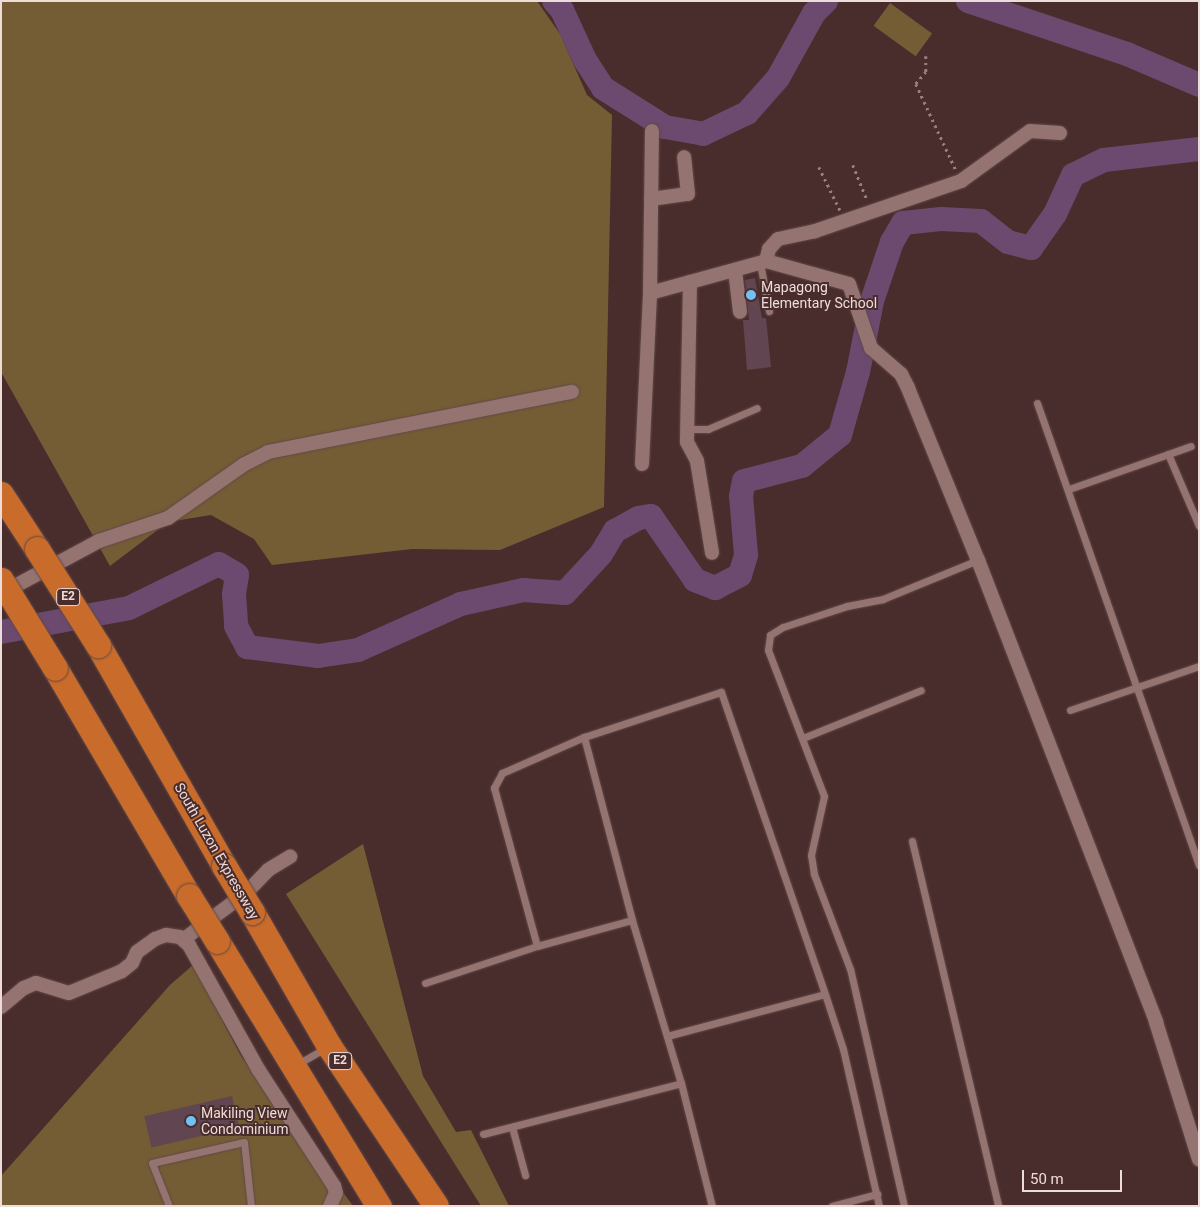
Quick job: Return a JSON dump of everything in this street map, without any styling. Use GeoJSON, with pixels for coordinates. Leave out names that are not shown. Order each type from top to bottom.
{"type":"FeatureCollection","features":[{"type":"Feature","properties":{"kind":"highway","name":"South Luzon Expressway"},"geometry":{"type":"LineString","coordinates":[[1,494],[98,645],[329,1046],[436,1206]]}},
{"type":"Feature","properties":{"kind":"highway"},"geometry":{"type":"LineString","coordinates":[[1,580],[189,896],[379,1206]]}},
{"type":"Feature","properties":{"kind":"street"},"geometry":{"type":"LineString","coordinates":[[642,464],[650,293],[652,131]]}},
{"type":"Feature","properties":{"kind":"street"},"geometry":{"type":"LineString","coordinates":[[763,262],[769,249],[778,239],[844,221],[961,181],[1030,131],[1060,133]]}},
{"type":"Feature","properties":{"kind":"street"},"geometry":{"type":"LineString","coordinates":[[651,200],[688,194],[684,157]]}},
{"type":"Feature","properties":{"kind":"street"},"geometry":{"type":"LineString","coordinates":[[650,293],[763,262],[849,284],[862,325],[872,348],[901,374],[978,560],[1156,1022],[1199,1159]]}},
{"type":"Feature","properties":{"kind":"street"},"geometry":{"type":"LineString","coordinates":[[735,270],[740,312]]}},
{"type":"Feature","properties":{"kind":"street"},"geometry":{"type":"LineString","coordinates":[[690,282],[687,442],[696,461],[712,553]]}},
{"type":"Feature","properties":{"kind":"street"},"geometry":{"type":"LineString","coordinates":[[1,594],[99,541],[168,518],[243,465],[268,452],[572,392]]}},
{"type":"Feature","properties":{"kind":"street"},"geometry":{"type":"LineString","coordinates":[[184,939],[247,892],[268,870],[290,857]]}},
{"type":"Feature","properties":{"kind":"street"},"geometry":{"type":"LineString","coordinates":[[1,1007],[29,986],[39,984],[63,993],[69,993],[122,971],[132,963],[137,952],[159,937],[172,935],[184,939],[258,1069],[335,1188],[330,1206]]}},
{"type":"Feature","properties":{"kind":"lane"},"geometry":{"type":"LineString","coordinates":[[763,262],[769,311]]}},
{"type":"Feature","properties":{"kind":"lane"},"geometry":{"type":"LineString","coordinates":[[1037,403],[1069,488],[1199,865]]}},
{"type":"Feature","properties":{"kind":"lane"},"geometry":{"type":"LineString","coordinates":[[687,429],[708,429],[757,408]]}},
{"type":"Feature","properties":{"kind":"lane"},"geometry":{"type":"LineString","coordinates":[[1069,488],[1191,446]]}},
{"type":"Feature","properties":{"kind":"lane"},"geometry":{"type":"LineString","coordinates":[[1168,454],[1199,526]]}},
{"type":"Feature","properties":{"kind":"lane"},"geometry":{"type":"LineString","coordinates":[[904,1206],[850,969],[814,874],[811,856],[824,796],[768,650],[770,635],[783,627],[847,606],[883,599],[978,560]]}},
{"type":"Feature","properties":{"kind":"lane"},"geometry":{"type":"LineString","coordinates":[[1070,710],[1199,666]]}},
{"type":"Feature","properties":{"kind":"lane"},"geometry":{"type":"LineString","coordinates":[[803,738],[921,690]]}},
{"type":"Feature","properties":{"kind":"lane"},"geometry":{"type":"LineString","coordinates":[[536,946],[494,788],[502,773],[584,737],[721,692],[843,1049],[879,1206]]}},
{"type":"Feature","properties":{"kind":"lane"},"geometry":{"type":"LineString","coordinates":[[584,737],[632,920],[681,1083],[712,1206]]}},
{"type":"Feature","properties":{"kind":"lane"},"geometry":{"type":"LineString","coordinates":[[912,842],[998,1206]]}},
{"type":"Feature","properties":{"kind":"lane"},"geometry":{"type":"LineString","coordinates":[[424,983],[536,946],[632,920]]}},
{"type":"Feature","properties":{"kind":"lane"},"geometry":{"type":"LineString","coordinates":[[667,1036],[825,994]]}},
{"type":"Feature","properties":{"kind":"lane"},"geometry":{"type":"LineString","coordinates":[[294,1066],[329,1046]]}},
{"type":"Feature","properties":{"kind":"lane"},"geometry":{"type":"LineString","coordinates":[[483,1134],[681,1083]]}},
{"type":"Feature","properties":{"kind":"lane"},"geometry":{"type":"LineString","coordinates":[[512,1126],[525,1176]]}},
{"type":"Feature","properties":{"kind":"lane"},"geometry":{"type":"LineString","coordinates":[[169,1206],[152,1163],[244,1142],[251,1206]]}},
{"type":"Feature","properties":{"kind":"lane"},"geometry":{"type":"LineString","coordinates":[[832,1206],[877,1194]]}},
{"type":"Feature","properties":{"kind":"path"},"geometry":{"type":"LineString","coordinates":[[926,56],[926,72],[916,84],[961,181]]}},
{"type":"Feature","properties":{"kind":"path"},"geometry":{"type":"LineString","coordinates":[[819,166],[844,221]]}},
{"type":"Feature","properties":{"kind":"path"},"geometry":{"type":"LineString","coordinates":[[854,166],[872,211]]}},
{"type":"Feature","properties":{"kind":"shaded area"},"geometry":{"type":"Polygon","coordinates":[[[1,1],[537,1],[560,34],[587,95],[612,115],[604,507],[500,550],[412,549],[272,565],[254,539],[211,515],[168,522],[110,566],[1,372],[1,1]]]}},
{"type":"Feature","properties":{"kind":"shaded area"},"geometry":{"type":"Polygon","coordinates":[[[890,3],[932,34],[916,56],[874,26],[890,3]]]}},
{"type":"Feature","properties":{"kind":"shaded area"},"geometry":{"type":"Polygon","coordinates":[[[363,844],[423,1076],[456,1132],[471,1130],[509,1206],[481,1206],[286,894],[363,844]]]}},
{"type":"Feature","properties":{"kind":"shaded area"},"geometry":{"type":"Polygon","coordinates":[[[193,965],[240,1054],[331,1193],[324,1206],[1,1206],[1,1176],[170,985],[193,965]]]}},
{"type":"Feature","properties":{"kind":"shaded area"},"geometry":{"type":"Polygon","coordinates":[[[337,1184],[353,1206],[334,1206],[337,1184]]]}},
{"type":"Feature","properties":{"kind":"building"},"geometry":{"type":"Polygon","coordinates":[[[755,278],[762,318],[766,318],[771,367],[747,370],[743,320],[749,320],[745,280],[755,278]]]}},
{"type":"Feature","properties":{"kind":"building","name":"Makiling View Condominium"},"geometry":{"type":"Polygon","coordinates":[[[232,1096],[239,1127],[152,1147],[144,1116],[232,1096]]]}},
{"type":"Feature","properties":{"kind":"waterway"},"geometry":{"type":"LineString","coordinates":[[554,1],[562,10],[585,60],[603,88],[665,127],[703,134],[747,113],[778,78],[814,13],[826,1]]}},
{"type":"Feature","properties":{"kind":"waterway"},"geometry":{"type":"LineString","coordinates":[[968,1],[1127,54],[1199,85]]}},
{"type":"Feature","properties":{"kind":"waterway"},"geometry":{"type":"LineString","coordinates":[[1,632],[129,608],[219,564],[237,575],[234,594],[236,626],[247,647],[318,656],[358,650],[461,604],[523,590],[565,593],[601,554],[615,531],[638,518],[651,516],[695,580],[715,588],[740,575],[746,555],[741,496],[744,481],[802,466],[840,435],[858,372],[872,301],[892,242],[903,223],[941,219],[981,221],[1008,242],[1031,248],[1055,214],[1073,175],[1104,160],[1199,149]]}},
{"type":"Feature","properties":{"kind":"place","name":"Mapagong Elementary School"},"geometry":{"type":"Point","coordinates":[751,295]}},
{"type":"Feature","properties":{"kind":"place","name":"Makiling View Condominium"},"geometry":{"type":"Point","coordinates":[191,1121]}}]}
